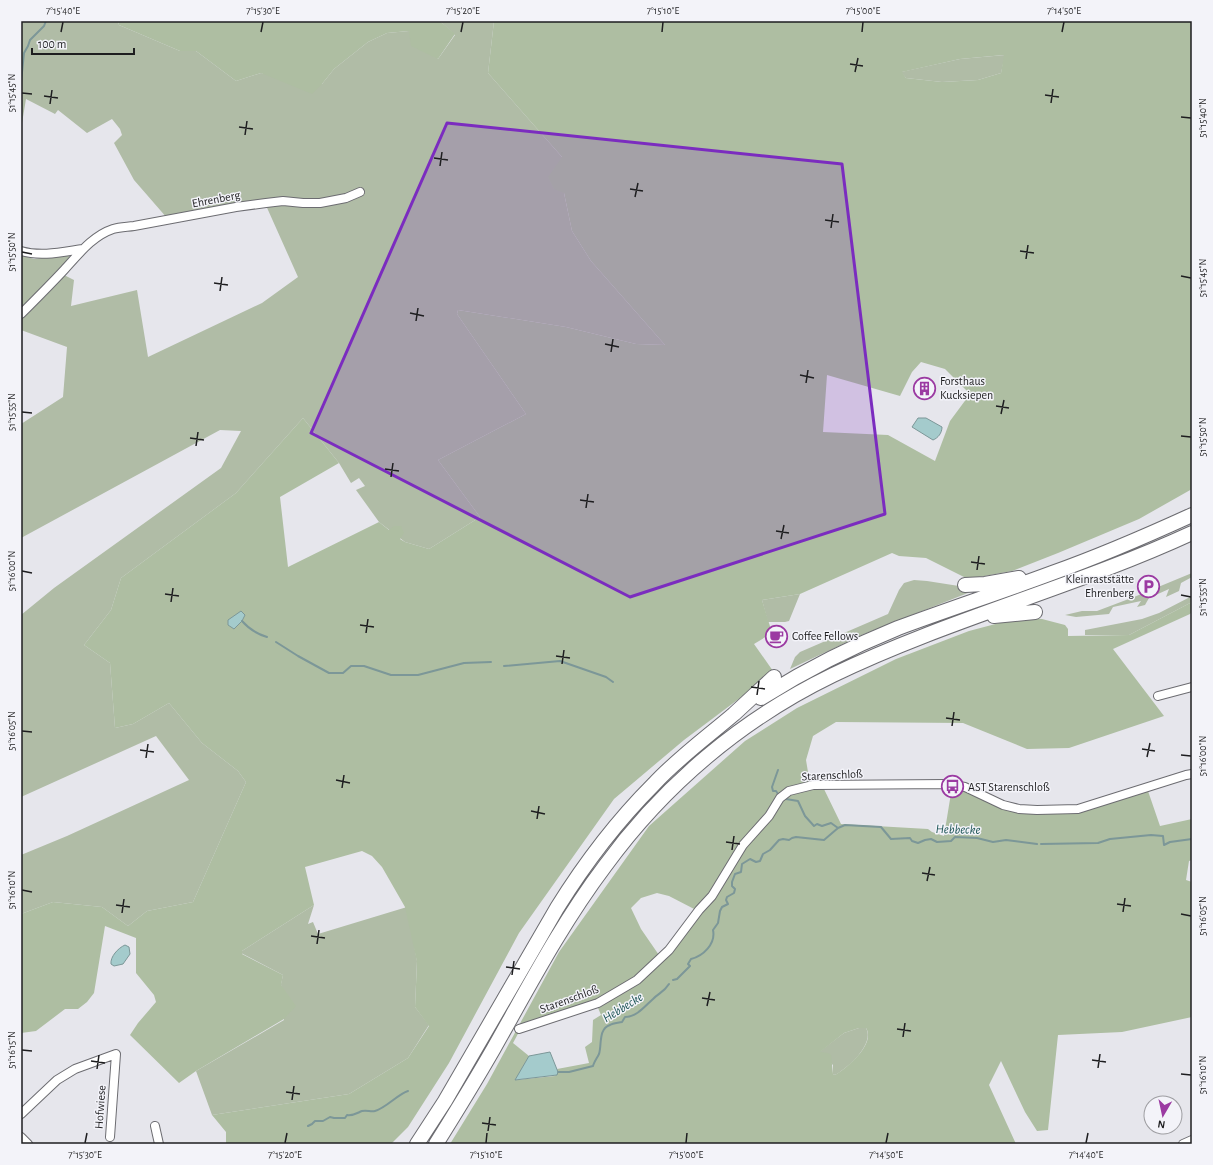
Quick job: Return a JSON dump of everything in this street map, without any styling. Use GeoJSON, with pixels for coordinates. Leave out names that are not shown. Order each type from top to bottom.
{"type":"FeatureCollection","features":[{"type":"Feature","properties":{"kind":"highway"},"geometry":{"type":"LineString","coordinates":[[733,714],[811,669],[898,628],[1052,574],[1146,536],[1192,515]]}},
{"type":"Feature","properties":{"kind":"highway"},"geometry":{"type":"LineString","coordinates":[[436,1144],[494,1048],[515,1024],[565,924],[605,865],[644,817],[676,784],[736,733],[808,688],[860,662],[922,636],[1120,564],[1192,533]]}},
{"type":"Feature","properties":{"kind":"highway"},"geometry":{"type":"LineString","coordinates":[[965,585],[985,584],[1052,574]]}},
{"type":"Feature","properties":{"kind":"highway"},"geometry":{"type":"LineString","coordinates":[[974,618],[1034,612]]}},
{"type":"Feature","properties":{"kind":"highway"},"geometry":{"type":"LineString","coordinates":[[416,1144],[445,1101],[557,908],[598,848],[654,783],[774,677]]}},
{"type":"Feature","properties":{"kind":"street","name":"Ehrenberg"},"geometry":{"type":"LineString","coordinates":[[21,314],[83,249],[105,232],[120,227],[134,226],[236,207],[283,201],[320,203],[346,198],[360,192]]}},
{"type":"Feature","properties":{"kind":"street"},"geometry":{"type":"LineString","coordinates":[[21,251],[32,254],[43,254],[83,249]]}},
{"type":"Feature","properties":{"kind":"street"},"geometry":{"type":"LineString","coordinates":[[1158,696],[1192,687]]}},
{"type":"Feature","properties":{"kind":"street","name":"Starenschloß"},"geometry":{"type":"LineString","coordinates":[[515,1024],[598,1004],[637,980],[669,950],[699,910],[712,896],[743,845],[769,816],[780,798],[789,791],[813,786],[948,784],[965,787],[1004,805],[1018,809],[1078,809],[1192,774]]}},
{"type":"Feature","properties":{"kind":"street","name":"Hofwiese"},"geometry":{"type":"LineString","coordinates":[[21,1114],[57,1080],[75,1069],[116,1054],[110,1137]]}},
{"type":"Feature","properties":{"kind":"street"},"geometry":{"type":"LineString","coordinates":[[156,1126],[159,1144]]}},
{"type":"Feature","properties":{"kind":"street"},"geometry":{"type":"LineString","coordinates":[[21,1137],[28,1144]]}},
{"type":"Feature","properties":{"kind":"street"},"geometry":{"type":"LineString","coordinates":[[1183,1144],[1192,1140]]}},
{"type":"Feature","properties":{"kind":"highlighted area"},"geometry":{"type":"Polygon","coordinates":[[[447,123],[842,164],[885,514],[630,597],[311,433],[447,123]]]}},
{"type":"Feature","properties":{"kind":"green space"},"geometry":{"type":"Polygon","coordinates":[[[21,21],[118,21],[119,25],[180,51],[196,51],[236,81],[261,73],[322,84],[334,69],[368,42],[387,33],[409,31],[438,59],[455,35],[440,21],[494,21],[488,73],[562,157],[564,193],[572,231],[591,261],[665,345],[636,344],[566,327],[458,310],[457,314],[526,414],[438,460],[480,517],[429,549],[405,542],[379,522],[356,490],[365,486],[359,478],[351,483],[339,463],[303,418],[236,493],[121,578],[111,610],[84,645],[110,663],[115,728],[133,724],[169,703],[202,743],[238,771],[246,782],[193,902],[147,911],[128,926],[102,907],[53,902],[21,914],[21,855],[67,836],[189,780],[156,736],[21,797],[21,615],[54,588],[221,468],[241,431],[220,430],[21,538],[21,424],[63,397],[67,347],[21,330],[21,320],[64,275],[74,280],[71,306],[137,290],[148,357],[262,303],[298,277],[264,201],[167,218],[134,180],[114,143],[122,135],[120,129],[112,119],[87,133],[58,110],[55,114],[26,99],[21,129],[21,21]]]}},
{"type":"Feature","properties":{"kind":"green space"},"geometry":{"type":"Polygon","coordinates":[[[118,21],[440,21],[455,34],[438,59],[411,46],[409,31],[387,33],[368,42],[334,69],[312,94],[261,73],[236,81],[196,51],[180,51],[119,25],[118,21]]]}},
{"type":"Feature","properties":{"kind":"green space"},"geometry":{"type":"Polygon","coordinates":[[[494,21],[1192,21],[1192,489],[1139,519],[1012,571],[968,579],[926,558],[899,556],[892,553],[800,594],[762,600],[772,633],[754,644],[773,671],[684,740],[614,799],[519,933],[449,1063],[408,1127],[391,1144],[226,1144],[226,1132],[212,1115],[349,1094],[408,1058],[429,1026],[415,1007],[417,962],[405,907],[382,867],[372,856],[362,851],[305,867],[314,905],[242,951],[242,954],[283,975],[281,985],[296,1006],[284,1019],[196,1071],[179,1083],[130,1035],[156,1002],[154,995],[136,973],[136,938],[105,926],[94,993],[87,1002],[78,1009],[65,1009],[36,1031],[21,1033],[21,914],[53,902],[102,907],[128,926],[147,911],[193,902],[246,782],[238,771],[202,743],[169,703],[133,724],[115,728],[110,663],[84,645],[111,610],[121,578],[236,493],[303,418],[339,463],[280,497],[288,567],[379,522],[389,530],[394,526],[401,526],[404,533],[400,539],[405,542],[429,549],[480,517],[438,460],[526,414],[457,314],[458,310],[566,327],[636,344],[665,345],[591,261],[572,231],[564,193],[554,189],[548,177],[562,157],[488,73],[494,21]],[[1004,55],[960,59],[902,72],[906,78],[942,82],[978,80],[1001,73],[1004,55]],[[921,362],[912,372],[900,396],[827,375],[823,432],[888,435],[935,461],[950,421],[970,394],[945,369],[921,362]]]}},
{"type":"Feature","properties":{"kind":"green space"},"geometry":{"type":"Polygon","coordinates":[[[1005,55],[1001,73],[978,80],[942,82],[906,78],[901,72],[960,59],[1005,55]]]}},
{"type":"Feature","properties":{"kind":"green space"},"geometry":{"type":"Polygon","coordinates":[[[68,254],[70,258],[21,311],[21,255],[34,259],[68,254]]]}},
{"type":"Feature","properties":{"kind":"green space"},"geometry":{"type":"Polygon","coordinates":[[[1192,573],[1192,577],[1181,583],[1179,591],[1166,597],[1169,589],[1149,598],[1145,605],[1137,607],[1141,601],[1113,607],[1109,614],[1076,617],[1065,615],[1082,611],[1097,611],[1192,573]]]}},
{"type":"Feature","properties":{"kind":"green space"},"geometry":{"type":"Polygon","coordinates":[[[914,580],[978,589],[864,634],[790,669],[795,657],[800,652],[888,614],[899,590],[904,583],[914,580]]]}},
{"type":"Feature","properties":{"kind":"green space"},"geometry":{"type":"Polygon","coordinates":[[[800,594],[789,621],[768,622],[762,600],[800,594]]]}},
{"type":"Feature","properties":{"kind":"green space"},"geometry":{"type":"Polygon","coordinates":[[[1192,596],[1192,602],[1129,635],[1085,635],[1085,630],[1142,619],[1159,613],[1192,596]]]}},
{"type":"Feature","properties":{"kind":"green space"},"geometry":{"type":"Polygon","coordinates":[[[1192,602],[1192,612],[1190,614],[1113,649],[1164,716],[1069,748],[1027,749],[963,723],[836,722],[813,736],[806,760],[810,784],[823,787],[841,824],[928,829],[944,836],[952,787],[964,790],[998,805],[1049,813],[1148,791],[1160,826],[1192,819],[1192,860],[1189,861],[1186,880],[1192,882],[1192,1017],[1122,1032],[1058,1035],[1048,1130],[1037,1131],[1025,1112],[1001,1061],[989,1085],[1016,1144],[450,1144],[487,1084],[559,952],[649,826],[745,741],[797,708],[896,659],[969,631],[1003,622],[1028,618],[1042,619],[1065,625],[1068,629],[1068,636],[1129,635],[1192,602]],[[657,893],[641,898],[631,908],[641,929],[661,958],[698,911],[669,896],[657,893]],[[596,1003],[520,1030],[513,1043],[529,1056],[516,1080],[555,1076],[558,1072],[557,1069],[589,1063],[585,1047],[592,1042],[593,1020],[601,1015],[596,1003]],[[859,1028],[844,1033],[820,1052],[831,1055],[833,1074],[835,1075],[859,1055],[867,1041],[868,1034],[866,1028],[859,1028]]]}},
{"type":"Feature","properties":{"kind":"green space"},"geometry":{"type":"Polygon","coordinates":[[[314,905],[308,924],[313,922],[318,934],[407,907],[417,961],[415,1007],[429,1025],[408,1058],[349,1094],[212,1115],[196,1071],[284,1020],[281,984],[283,975],[241,953],[314,905]]]}},
{"type":"Feature","properties":{"kind":"green space"},"geometry":{"type":"Polygon","coordinates":[[[859,1028],[866,1028],[868,1034],[864,1048],[847,1067],[835,1075],[833,1074],[833,1065],[819,1052],[844,1033],[859,1028]]]}},
{"type":"Feature","properties":{"kind":"water"},"geometry":{"type":"Polygon","coordinates":[[[918,418],[926,418],[942,427],[938,437],[933,440],[912,427],[918,418]]]}},
{"type":"Feature","properties":{"kind":"water"},"geometry":{"type":"Polygon","coordinates":[[[241,611],[245,615],[242,621],[234,629],[228,625],[228,620],[241,611]]]}},
{"type":"Feature","properties":{"kind":"water"},"geometry":{"type":"Polygon","coordinates":[[[125,945],[129,947],[130,954],[123,964],[114,966],[111,964],[113,956],[117,950],[125,945]]]}},
{"type":"Feature","properties":{"kind":"water"},"geometry":{"type":"Polygon","coordinates":[[[550,1052],[558,1072],[557,1075],[515,1080],[529,1056],[550,1052]]]}},
{"type":"Feature","properties":{"kind":"waterway"},"geometry":{"type":"LineString","coordinates":[[21,82],[24,53],[30,40],[44,26],[46,21]]}},
{"type":"Feature","properties":{"kind":"waterway"},"geometry":{"type":"LineString","coordinates":[[242,621],[253,631],[267,637]]}},
{"type":"Feature","properties":{"kind":"waterway"},"geometry":{"type":"LineString","coordinates":[[276,642],[329,673],[343,673],[351,666],[364,666],[391,675],[418,675],[464,663],[491,662]]}},
{"type":"Feature","properties":{"kind":"waterway"},"geometry":{"type":"LineString","coordinates":[[504,666],[560,661],[606,677],[613,682]]}},
{"type":"Feature","properties":{"kind":"waterway"},"geometry":{"type":"LineString","coordinates":[[778,770],[772,787],[773,791],[776,791],[778,794]]}},
{"type":"Feature","properties":{"kind":"waterway"},"geometry":{"type":"LineString","coordinates":[[786,799],[798,801],[805,816],[814,826],[817,824],[822,826],[831,823],[838,828]]}},
{"type":"Feature","properties":{"kind":"waterway","name":"Hebbecke"},"geometry":{"type":"LineString","coordinates":[[673,980],[677,979],[690,966],[688,964],[691,959],[700,955],[711,945],[713,940],[713,930],[718,923],[720,911],[722,907],[728,904],[726,900],[727,897],[734,893],[735,889],[732,886],[732,882],[735,874],[741,872],[742,864],[750,859],[756,862],[760,861],[763,854],[770,850],[779,840],[789,840],[796,837],[824,840],[838,828],[845,825],[881,827],[891,839],[910,838],[912,841],[918,843],[931,839],[937,842],[951,841],[955,837],[977,838],[993,842],[1006,840],[1037,844]]}},
{"type":"Feature","properties":{"kind":"waterway","name":"Hebbecke"},"geometry":{"type":"LineString","coordinates":[[1041,844],[1098,843],[1110,839],[1151,835],[1163,836],[1164,845],[1170,842],[1192,839]]}},
{"type":"Feature","properties":{"kind":"waterway","name":"Hebbecke"},"geometry":{"type":"LineString","coordinates":[[558,1072],[569,1072],[593,1066],[599,1054],[602,1034],[606,1027],[622,1022],[625,1017],[629,1017],[637,1013],[669,984]]}},
{"type":"Feature","properties":{"kind":"waterway"},"geometry":{"type":"LineString","coordinates":[[308,1126],[315,1121],[323,1121],[330,1117],[345,1118],[347,1115],[353,1115],[362,1111],[375,1111],[408,1091]]}},
{"type":"Feature","properties":{"kind":"place","name":"Forsthaus Kucksiepen"},"geometry":{"type":"Point","coordinates":[925,388]}},
{"type":"Feature","properties":{"kind":"place","name":"Kleinraststätte Ehrenberg"},"geometry":{"type":"Point","coordinates":[1149,586]}},
{"type":"Feature","properties":{"kind":"place","name":"Coffee Fellows"},"geometry":{"type":"Point","coordinates":[776,636]}},
{"type":"Feature","properties":{"kind":"place","name":"AST Starenschloß"},"geometry":{"type":"Point","coordinates":[953,787]}}]}
